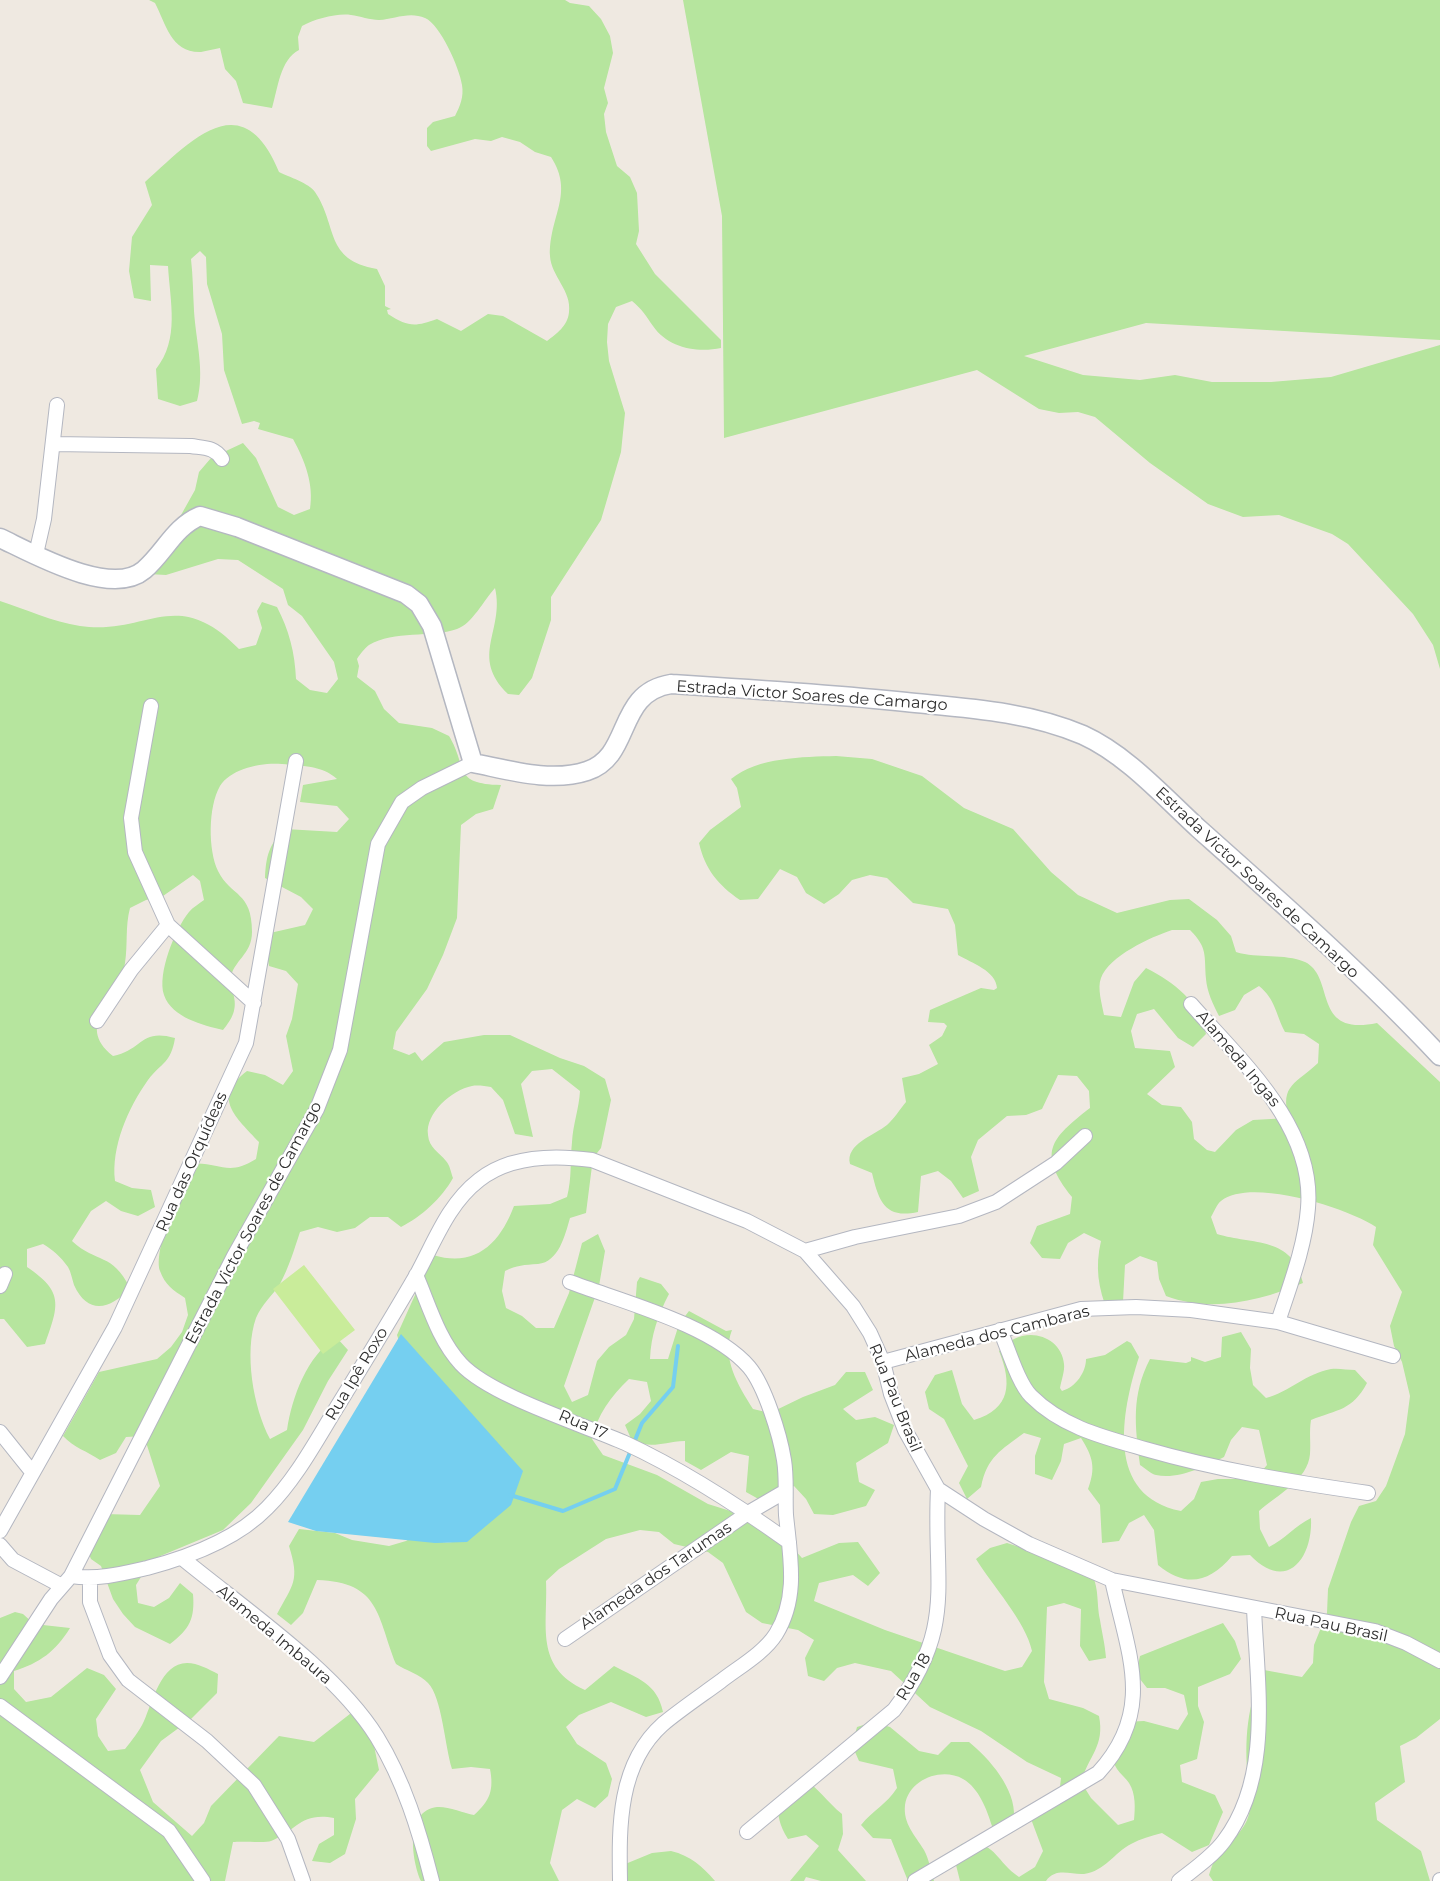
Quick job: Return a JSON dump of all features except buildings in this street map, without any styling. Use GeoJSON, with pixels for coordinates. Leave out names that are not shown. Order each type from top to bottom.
{"type":"FeatureCollection","features":[{"type":"Feature","properties":{"kind":"main road"},"geometry":{"type":"LineString","coordinates":[[0,538],[99,578],[128,577],[143,570],[179,528],[200,516],[237,527],[406,594],[419,604],[432,626],[473,763]]}},
{"type":"Feature","properties":{"kind":"main road","name":"Estrada Victor Soares de Camargo"},"geometry":{"type":"LineString","coordinates":[[473,763],[537,774],[570,775],[592,769],[606,758],[617,743],[629,712],[639,698],[650,690],[671,684],[803,692],[948,706],[993,711],[1046,722],[1092,740],[1131,767],[1278,899],[1440,1056]]}},
{"type":"Feature","properties":{"kind":"street"},"geometry":{"type":"LineString","coordinates":[[36,554],[44,519],[57,405]]}},
{"type":"Feature","properties":{"kind":"street"},"geometry":{"type":"LineString","coordinates":[[53,444],[191,446],[217,451],[222,459]]}},
{"type":"Feature","properties":{"kind":"street"},"geometry":{"type":"LineString","coordinates":[[151,706],[131,818],[135,852],[168,925],[254,1004]]}},
{"type":"Feature","properties":{"kind":"street","name":"Rua das Orquídeas"},"geometry":{"type":"LineString","coordinates":[[0,1531],[115,1328],[246,1043],[296,761]]}},
{"type":"Feature","properties":{"kind":"street","name":"Estrada Victor Soares de Camargo"},"geometry":{"type":"LineString","coordinates":[[0,1677],[51,1599],[66,1581],[234,1256],[317,1109],[340,1050],[378,844],[402,802],[422,788],[473,763]]}},
{"type":"Feature","properties":{"kind":"street"},"geometry":{"type":"LineString","coordinates":[[97,1021],[131,970],[168,925]]}},
{"type":"Feature","properties":{"kind":"street","name":"Alameda Ingas"},"geometry":{"type":"LineString","coordinates":[[1191,1004],[1284,1114],[1306,1176],[1309,1206],[1304,1241],[1278,1322]]}},
{"type":"Feature","properties":{"kind":"street"},"geometry":{"type":"LineString","coordinates":[[805,1251],[855,1237],[959,1216],[996,1202],[1056,1163],[1086,1136]]}},
{"type":"Feature","properties":{"kind":"street","name":"Rua Pau Brasil"},"geometry":{"type":"LineString","coordinates":[[505,1165],[552,1157],[592,1160],[747,1221],[805,1251],[853,1306],[883,1362],[891,1394],[905,1430],[938,1489],[1029,1544],[1112,1580],[1375,1631],[1406,1643],[1440,1661]]}},
{"type":"Feature","properties":{"kind":"street","name":"Rua Ipê Roxo"},"geometry":{"type":"LineString","coordinates":[[90,1579],[182,1558],[230,1537],[267,1509],[303,1463],[416,1275],[450,1211],[480,1179],[505,1165]]}},
{"type":"Feature","properties":{"kind":"street","name":"Rua 17"},"geometry":{"type":"LineString","coordinates":[[416,1275],[442,1339],[462,1364],[489,1385],[627,1444],[748,1513],[789,1542]]}},
{"type":"Feature","properties":{"kind":"street"},"geometry":{"type":"LineString","coordinates":[[570,1282],[705,1332],[732,1350],[750,1369],[770,1413],[785,1461],[784,1492],[793,1590],[787,1611],[775,1636],[758,1653],[662,1726],[642,1750],[628,1778],[619,1818],[620,1881]]}},
{"type":"Feature","properties":{"kind":"street","name":"Alameda dos Cambaras"},"geometry":{"type":"LineString","coordinates":[[883,1362],[1081,1309],[1136,1307],[1191,1310],[1278,1322],[1393,1356]]}},
{"type":"Feature","properties":{"kind":"street"},"geometry":{"type":"LineString","coordinates":[[1000,1330],[1029,1394],[1064,1422],[1092,1434],[1197,1464],[1288,1482],[1368,1493]]}},
{"type":"Feature","properties":{"kind":"street"},"geometry":{"type":"LineString","coordinates":[[0,1432],[32,1472]]}},
{"type":"Feature","properties":{"kind":"street","name":"Rua 18"},"geometry":{"type":"LineString","coordinates":[[747,1832],[886,1717],[913,1686],[929,1651],[938,1620],[940,1573],[936,1522],[938,1489]]}},
{"type":"Feature","properties":{"kind":"street","name":"Alameda dos Tarumas"},"geometry":{"type":"LineString","coordinates":[[565,1639],[748,1513],[784,1492]]}},
{"type":"Feature","properties":{"kind":"street"},"geometry":{"type":"LineString","coordinates":[[0,1545],[13,1560],[66,1581],[90,1579],[90,1602],[110,1655],[128,1680],[207,1741],[254,1785],[288,1839],[303,1881]]}},
{"type":"Feature","properties":{"kind":"street","name":"Alameda Imbaura"},"geometry":{"type":"LineString","coordinates":[[182,1558],[319,1670],[375,1734],[391,1761],[417,1823],[432,1881]]}},
{"type":"Feature","properties":{"kind":"street"},"geometry":{"type":"LineString","coordinates":[[915,1881],[1098,1773],[1116,1753],[1132,1711],[1134,1683],[1112,1580]]}},
{"type":"Feature","properties":{"kind":"street"},"geometry":{"type":"LineString","coordinates":[[1179,1881],[1223,1843],[1239,1818],[1251,1791],[1259,1725],[1254,1608]]}},
{"type":"Feature","properties":{"kind":"street"},"geometry":{"type":"LineString","coordinates":[[0,1706],[169,1831],[203,1881]]}},
{"type":"Feature","properties":{"kind":"green space"},"geometry":{"type":"Polygon","coordinates":[[[149,0],[565,0],[589,6],[601,19],[610,36],[613,53],[604,88],[608,103],[604,114],[606,132],[617,166],[630,177],[637,193],[639,231],[636,244],[655,274],[721,340],[721,348],[702,350],[675,344],[659,333],[632,301],[616,307],[608,324],[607,342],[609,361],[625,413],[621,452],[601,520],[551,597],[551,620],[532,678],[519,695],[508,694],[497,680],[491,667],[489,655],[497,603],[495,588],[473,617],[457,629],[379,640],[367,646],[357,659],[359,666],[357,677],[375,691],[384,709],[399,723],[432,728],[449,736],[468,777],[485,784],[501,785],[493,809],[476,814],[461,825],[457,918],[427,989],[396,1032],[393,1049],[409,1055],[415,1052],[422,1061],[444,1042],[484,1035],[510,1035],[560,1058],[584,1066],[605,1079],[611,1100],[601,1148],[593,1158],[586,1213],[570,1218],[560,1247],[551,1258],[538,1264],[517,1266],[505,1271],[502,1291],[506,1308],[522,1316],[536,1328],[554,1328],[569,1293],[582,1243],[598,1234],[605,1251],[599,1286],[564,1386],[572,1402],[588,1395],[597,1361],[609,1347],[626,1335],[634,1319],[637,1282],[640,1277],[661,1284],[669,1294],[656,1325],[650,1359],[668,1359],[679,1324],[689,1311],[726,1331],[732,1330],[729,1340],[730,1361],[737,1381],[753,1409],[770,1413],[835,1385],[846,1372],[865,1372],[873,1390],[843,1409],[856,1420],[875,1417],[894,1425],[888,1443],[856,1463],[859,1482],[875,1490],[866,1506],[833,1515],[814,1514],[806,1499],[794,1486],[762,1501],[746,1492],[749,1456],[731,1452],[701,1470],[685,1461],[685,1441],[652,1445],[632,1441],[625,1425],[640,1414],[651,1401],[647,1382],[629,1379],[606,1406],[597,1422],[592,1439],[603,1455],[657,1475],[708,1504],[759,1520],[775,1528],[802,1558],[839,1543],[858,1542],[880,1573],[868,1586],[853,1575],[819,1583],[814,1601],[885,1630],[1005,1671],[1022,1667],[1032,1651],[1029,1640],[1016,1616],[976,1559],[990,1548],[1007,1543],[1090,1570],[1097,1589],[1106,1658],[1089,1661],[1080,1646],[1081,1609],[1064,1603],[1047,1607],[1044,1682],[1049,1699],[1083,1708],[1099,1716],[1098,1743],[1081,1782],[1091,1798],[1118,1825],[1134,1820],[1135,1811],[1131,1787],[1117,1769],[1112,1756],[1112,1744],[1120,1728],[1124,1722],[1144,1721],[1178,1730],[1188,1714],[1184,1695],[1165,1688],[1147,1688],[1136,1674],[1140,1656],[1223,1623],[1235,1641],[1241,1659],[1230,1674],[1198,1687],[1198,1706],[1204,1722],[1197,1759],[1180,1765],[1182,1782],[1215,1795],[1223,1812],[1209,1845],[1192,1852],[1162,1833],[1131,1844],[1104,1866],[1084,1874],[1059,1873],[1046,1881],[960,1881],[955,1861],[961,1844],[973,1843],[988,1848],[1019,1877],[1035,1867],[1043,1851],[1031,1819],[1059,1795],[1061,1778],[1027,1762],[981,1731],[930,1707],[891,1671],[855,1663],[837,1668],[824,1681],[808,1676],[805,1658],[814,1640],[798,1630],[762,1623],[746,1612],[723,1563],[708,1552],[674,1544],[659,1532],[640,1530],[606,1539],[559,1569],[546,1581],[547,1644],[558,1670],[569,1681],[585,1690],[614,1666],[651,1688],[663,1712],[646,1717],[611,1702],[579,1715],[566,1727],[577,1744],[606,1763],[612,1779],[608,1796],[595,1808],[577,1799],[562,1810],[550,1863],[559,1881],[421,1881],[413,1850],[415,1827],[419,1817],[426,1811],[437,1807],[474,1815],[490,1795],[490,1769],[471,1767],[452,1769],[440,1711],[433,1690],[421,1678],[396,1664],[380,1617],[365,1595],[354,1587],[338,1582],[317,1580],[303,1613],[291,1625],[277,1614],[293,1582],[294,1567],[289,1546],[299,1529],[335,1533],[352,1540],[389,1546],[406,1541],[421,1532],[440,1542],[463,1539],[397,1335],[433,1255],[462,1258],[474,1255],[494,1241],[514,1206],[550,1204],[567,1197],[580,1091],[552,1069],[532,1071],[521,1084],[533,1137],[515,1134],[503,1100],[491,1087],[464,1088],[441,1104],[431,1119],[428,1135],[432,1147],[447,1163],[453,1178],[437,1200],[409,1223],[401,1227],[388,1217],[370,1217],[355,1228],[337,1232],[318,1227],[300,1232],[283,1278],[258,1313],[252,1332],[252,1379],[259,1411],[270,1439],[287,1430],[302,1378],[317,1355],[336,1337],[348,1350],[328,1381],[303,1430],[251,1503],[223,1530],[158,1557],[146,1569],[136,1585],[138,1603],[154,1607],[169,1598],[180,1583],[193,1594],[192,1616],[187,1628],[170,1644],[135,1627],[113,1599],[101,1566],[91,1559],[84,1543],[104,1514],[140,1515],[160,1486],[144,1436],[126,1437],[116,1453],[100,1460],[63,1436],[99,1372],[157,1359],[171,1347],[182,1332],[188,1315],[185,1298],[164,1280],[159,1262],[168,1218],[188,1164],[199,1163],[229,1168],[246,1165],[256,1159],[259,1142],[236,1116],[229,1099],[230,1090],[247,1071],[265,1075],[283,1085],[293,1071],[286,1036],[292,1019],[298,984],[286,971],[269,966],[266,949],[270,933],[305,925],[313,909],[301,897],[265,878],[269,851],[285,829],[337,832],[349,819],[337,806],[300,802],[303,785],[337,779],[318,769],[282,764],[257,765],[239,771],[220,786],[211,817],[212,852],[223,879],[249,909],[252,932],[249,946],[232,973],[230,983],[234,1009],[223,1030],[198,1023],[181,1015],[168,1003],[162,986],[165,964],[178,929],[189,912],[204,900],[200,881],[193,875],[163,896],[146,900],[130,908],[125,963],[121,976],[102,1011],[97,1033],[102,1044],[113,1056],[123,1053],[148,1038],[164,1036],[175,1038],[168,1058],[148,1080],[128,1115],[118,1141],[114,1168],[115,1181],[132,1188],[151,1190],[155,1207],[138,1216],[121,1211],[106,1201],[91,1211],[72,1241],[89,1253],[110,1263],[130,1288],[108,1304],[100,1306],[86,1302],[74,1285],[68,1267],[47,1246],[43,1244],[27,1249],[27,1267],[39,1276],[53,1292],[55,1309],[45,1344],[27,1347],[4,1319],[0,1319],[0,601],[80,626],[124,625],[161,617],[179,616],[197,619],[217,630],[239,649],[256,645],[262,628],[257,611],[262,602],[277,607],[281,616],[291,642],[296,679],[310,690],[327,693],[338,679],[334,662],[302,616],[288,605],[283,589],[238,560],[218,559],[166,575],[148,574],[195,490],[199,472],[211,458],[243,443],[256,458],[278,507],[294,515],[310,509],[311,491],[307,473],[293,439],[258,429],[260,423],[254,421],[242,424],[224,370],[222,334],[207,284],[206,257],[200,251],[191,259],[200,368],[197,401],[180,406],[158,399],[156,369],[168,345],[172,320],[168,266],[150,265],[151,301],[134,298],[129,271],[132,237],[152,205],[145,182],[180,151],[215,128],[232,125],[249,130],[264,145],[279,172],[304,183],[315,192],[340,250],[360,265],[377,269],[385,286],[385,306],[391,309],[387,310],[388,314],[395,318],[412,324],[437,319],[461,331],[488,314],[503,316],[547,341],[564,325],[569,312],[565,290],[554,270],[550,256],[561,194],[558,170],[551,157],[535,152],[520,142],[502,137],[491,141],[475,139],[431,151],[427,146],[427,128],[433,122],[455,116],[462,94],[462,85],[453,58],[443,38],[431,22],[414,15],[379,20],[339,15],[302,26],[298,37],[299,50],[284,67],[272,108],[243,103],[236,81],[225,69],[220,48],[201,52],[183,48],[166,28],[155,3],[149,0]]]}},
{"type":"Feature","properties":{"kind":"green space"},"geometry":{"type":"Polygon","coordinates":[[[683,0],[1440,0],[1440,340],[1146,323],[1024,356],[1083,375],[1140,380],[1175,375],[1212,382],[1271,382],[1331,377],[1440,345],[1440,669],[1433,645],[1413,614],[1348,544],[1332,534],[1279,515],[1243,517],[1208,504],[1150,463],[1095,417],[1078,412],[1059,413],[1039,409],[977,370],[724,438],[722,216],[683,0]]]}},
{"type":"Feature","properties":{"kind":"green space"},"geometry":{"type":"Polygon","coordinates":[[[836,756],[872,759],[922,776],[964,808],[1013,829],[1051,872],[1078,895],[1117,913],[1170,900],[1189,899],[1217,920],[1231,936],[1236,952],[1297,959],[1305,962],[1320,980],[1333,1014],[1342,1021],[1356,1025],[1377,1023],[1440,1082],[1440,1719],[1416,1738],[1400,1746],[1405,1782],[1375,1803],[1377,1820],[1421,1851],[1430,1881],[1213,1881],[1209,1875],[1220,1852],[1243,1827],[1249,1814],[1251,1800],[1247,1737],[1250,1709],[1258,1682],[1264,1670],[1302,1677],[1313,1663],[1314,1645],[1327,1613],[1328,1589],[1351,1522],[1359,1506],[1376,1501],[1386,1486],[1405,1434],[1410,1396],[1390,1326],[1402,1292],[1373,1245],[1376,1227],[1344,1212],[1299,1198],[1254,1192],[1235,1194],[1221,1201],[1211,1217],[1217,1234],[1270,1245],[1281,1250],[1298,1268],[1303,1283],[1253,1300],[1200,1304],[1166,1296],[1159,1279],[1157,1262],[1140,1256],[1125,1265],[1123,1302],[1108,1312],[1098,1277],[1101,1241],[1084,1233],[1068,1243],[1060,1259],[1042,1258],[1030,1243],[1037,1226],[1070,1214],[1072,1197],[1054,1169],[1053,1148],[1057,1138],[1065,1129],[1090,1108],[1089,1091],[1077,1076],[1058,1075],[1042,1109],[1026,1115],[1007,1116],[978,1140],[971,1157],[979,1191],[963,1198],[951,1181],[938,1171],[921,1176],[918,1212],[898,1213],[885,1206],[872,1173],[850,1164],[852,1151],[862,1141],[887,1125],[906,1102],[902,1078],[919,1074],[938,1064],[929,1045],[942,1036],[947,1026],[944,1023],[928,1022],[930,1010],[981,988],[994,990],[997,988],[996,982],[988,972],[958,955],[955,925],[948,909],[913,903],[887,878],[870,875],[852,880],[839,894],[824,904],[806,893],[797,877],[780,869],[758,899],[740,900],[714,876],[705,861],[699,843],[710,830],[741,807],[737,788],[731,779],[742,772],[767,762],[836,756]],[[1172,930],[1163,933],[1121,955],[1105,970],[1100,982],[1100,991],[1104,1015],[1121,1017],[1134,982],[1146,968],[1167,980],[1192,1003],[1203,1022],[1206,1034],[1193,1047],[1178,1038],[1154,1009],[1137,1014],[1131,1031],[1135,1048],[1170,1051],[1175,1067],[1147,1094],[1162,1105],[1181,1107],[1192,1122],[1194,1139],[1207,1150],[1215,1152],[1236,1130],[1253,1120],[1289,1118],[1286,1098],[1288,1091],[1297,1080],[1318,1063],[1319,1044],[1304,1034],[1285,1032],[1272,1002],[1259,986],[1244,995],[1235,1010],[1219,1016],[1208,989],[1202,947],[1190,930],[1172,930]]]}},
{"type":"Feature","properties":{"kind":"green space"},"geometry":{"type":"Polygon","coordinates":[[[304,1265],[355,1330],[323,1354],[273,1289],[304,1265]]]}},
{"type":"Feature","properties":{"kind":"green space"},"geometry":{"type":"Polygon","coordinates":[[[1241,1332],[1251,1349],[1250,1368],[1253,1385],[1266,1398],[1314,1374],[1331,1369],[1355,1370],[1367,1383],[1356,1399],[1344,1408],[1311,1420],[1310,1454],[1304,1472],[1259,1511],[1260,1529],[1269,1547],[1311,1518],[1310,1533],[1302,1558],[1286,1571],[1275,1571],[1263,1566],[1250,1555],[1232,1556],[1206,1577],[1188,1579],[1178,1577],[1158,1565],[1154,1530],[1144,1515],[1129,1523],[1119,1541],[1102,1543],[1100,1505],[1088,1489],[1092,1475],[1092,1463],[1081,1438],[1064,1444],[1061,1461],[1052,1480],[1035,1474],[1035,1456],[1041,1438],[1024,1433],[996,1455],[987,1468],[981,1487],[967,1499],[959,1483],[968,1466],[944,1419],[929,1409],[925,1392],[935,1375],[952,1370],[962,1404],[974,1420],[986,1415],[1002,1402],[1007,1384],[999,1351],[1014,1339],[1030,1335],[1039,1336],[1046,1338],[1058,1348],[1064,1364],[1060,1388],[1062,1391],[1072,1386],[1079,1378],[1086,1359],[1105,1355],[1127,1341],[1131,1343],[1139,1357],[1127,1403],[1124,1426],[1125,1449],[1130,1470],[1140,1488],[1157,1502],[1181,1511],[1194,1499],[1201,1482],[1218,1479],[1255,1479],[1267,1465],[1259,1430],[1242,1427],[1231,1440],[1224,1457],[1200,1468],[1173,1476],[1156,1475],[1140,1465],[1136,1411],[1144,1373],[1150,1359],[1186,1363],[1191,1361],[1191,1357],[1205,1362],[1221,1357],[1222,1337],[1241,1332]]]}},
{"type":"Feature","properties":{"kind":"green space"},"geometry":{"type":"Polygon","coordinates":[[[15,1612],[23,1614],[34,1624],[70,1628],[46,1655],[14,1671],[14,1689],[26,1702],[51,1697],[87,1668],[104,1675],[116,1689],[96,1719],[98,1736],[108,1751],[125,1749],[133,1739],[144,1721],[159,1685],[170,1670],[178,1665],[191,1663],[218,1674],[217,1693],[191,1719],[161,1741],[140,1770],[153,1802],[192,1836],[204,1823],[211,1806],[279,1736],[314,1742],[355,1710],[372,1736],[379,1770],[355,1799],[356,1819],[345,1854],[330,1863],[312,1861],[319,1844],[334,1835],[334,1818],[323,1817],[306,1820],[271,1841],[233,1842],[225,1881],[0,1881],[0,1618],[15,1612]]]}},
{"type":"Feature","properties":{"kind":"green space"},"geometry":{"type":"Polygon","coordinates":[[[873,1722],[890,1727],[919,1751],[938,1755],[951,1742],[969,1742],[993,1765],[1011,1796],[1014,1817],[1008,1834],[992,1826],[985,1806],[969,1783],[946,1774],[928,1778],[913,1788],[905,1805],[905,1812],[910,1829],[929,1861],[934,1881],[908,1881],[891,1839],[873,1838],[861,1825],[897,1788],[893,1769],[859,1761],[852,1745],[857,1727],[873,1722]]]}},
{"type":"Feature","properties":{"kind":"green space"},"geometry":{"type":"Polygon","coordinates":[[[801,1777],[842,1814],[843,1834],[838,1850],[866,1881],[821,1881],[806,1877],[804,1881],[790,1881],[819,1846],[806,1835],[788,1839],[780,1821],[782,1799],[801,1777]]]}},
{"type":"Feature","properties":{"kind":"green space"},"geometry":{"type":"Polygon","coordinates":[[[671,1851],[696,1862],[715,1881],[616,1881],[618,1867],[652,1853],[671,1851]]]}},
{"type":"Feature","properties":{"kind":"water"},"geometry":{"type":"Polygon","coordinates":[[[401,1334],[523,1471],[511,1505],[467,1542],[435,1543],[316,1531],[288,1522],[401,1334]]]}},
{"type":"Feature","properties":{"kind":"waterway"},"geometry":{"type":"LineString","coordinates":[[510,1495],[563,1511],[615,1489],[642,1423],[673,1387],[678,1346]]}}]}
